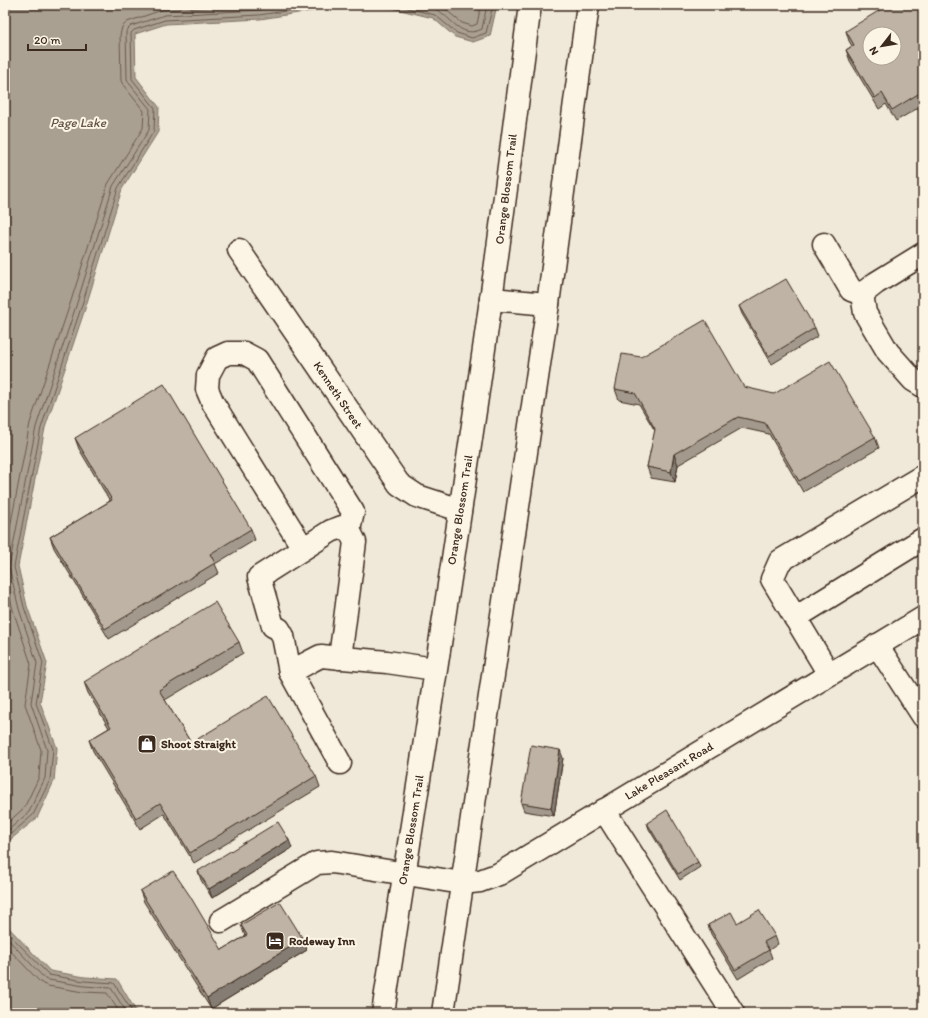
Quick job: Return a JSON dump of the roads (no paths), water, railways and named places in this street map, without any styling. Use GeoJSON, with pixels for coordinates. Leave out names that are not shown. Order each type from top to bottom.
{"type":"FeatureCollection","features":[{"type":"Feature","properties":{"kind":"main road","name":"Orange Blossom Trail"},"geometry":{"type":"LineString","coordinates":[[383,1013],[491,299],[530,5]]}},
{"type":"Feature","properties":{"kind":"main road"},"geometry":{"type":"LineString","coordinates":[[443,1013],[548,304],[588,5]]}},
{"type":"Feature","properties":{"kind":"main road"},"geometry":{"type":"LineString","coordinates":[[824,244],[851,290],[862,294]]}},
{"type":"Feature","properties":{"kind":"main road","name":"Kenneth Street"},"geometry":{"type":"LineString","coordinates":[[239,250],[398,484],[418,496],[460,510]]}},
{"type":"Feature","properties":{"kind":"main road"},"geometry":{"type":"LineString","coordinates":[[862,294],[876,283],[923,254]]}},
{"type":"Feature","properties":{"kind":"main road"},"geometry":{"type":"LineString","coordinates":[[862,294],[864,313],[888,352],[913,380],[923,386]]}},
{"type":"Feature","properties":{"kind":"main road"},"geometry":{"type":"LineString","coordinates":[[491,299],[548,304]]}},
{"type":"Feature","properties":{"kind":"main road"},"geometry":{"type":"LineString","coordinates":[[303,548],[213,403],[207,389],[208,375],[217,358],[228,353],[244,353],[257,360],[353,512],[349,530],[355,542],[340,658]]}},
{"type":"Feature","properties":{"kind":"main road"},"geometry":{"type":"LineString","coordinates":[[829,674],[772,579],[780,561],[923,476]]}},
{"type":"Feature","properties":{"kind":"main road"},"geometry":{"type":"LineString","coordinates":[[340,763],[290,672],[283,636],[279,629],[273,626],[260,577],[331,531],[342,527],[349,530]]}},
{"type":"Feature","properties":{"kind":"main road"},"geometry":{"type":"LineString","coordinates":[[795,618],[923,539]]}},
{"type":"Feature","properties":{"kind":"main road","name":"Lake Pleasant Road"},"geometry":{"type":"LineString","coordinates":[[221,921],[316,863],[332,862],[462,883],[480,881],[499,874],[923,618]]}},
{"type":"Feature","properties":{"kind":"main road"},"geometry":{"type":"LineString","coordinates":[[877,645],[923,716]]}},
{"type":"Feature","properties":{"kind":"main road"},"geometry":{"type":"LineString","coordinates":[[290,672],[304,666],[310,660],[321,656],[387,662],[436,669]]}},
{"type":"Feature","properties":{"kind":"main road"},"geometry":{"type":"LineString","coordinates":[[604,810],[733,1013]]}},
{"type":"Feature","properties":{"kind":"water","name":"Page Lake"},"geometry":{"type":"Polygon","coordinates":[[[5,5],[497,5],[490,36],[473,42],[455,37],[433,18],[392,8],[343,6],[260,19],[166,24],[135,34],[136,77],[159,107],[158,132],[122,189],[85,309],[45,428],[18,566],[27,606],[47,663],[40,702],[57,748],[54,781],[37,818],[5,844],[5,5]]]}},
{"type":"Feature","properties":{"kind":"water"},"geometry":{"type":"Polygon","coordinates":[[[5,918],[10,929],[50,971],[85,977],[117,979],[137,1013],[5,1013],[5,918]]]}},
{"type":"Feature","properties":{"kind":"place","name":"Shoot Straight"},"geometry":{"type":"Point","coordinates":[147,744]}},
{"type":"Feature","properties":{"kind":"place","name":"Rodeway Inn"},"geometry":{"type":"Point","coordinates":[275,941]}}]}
